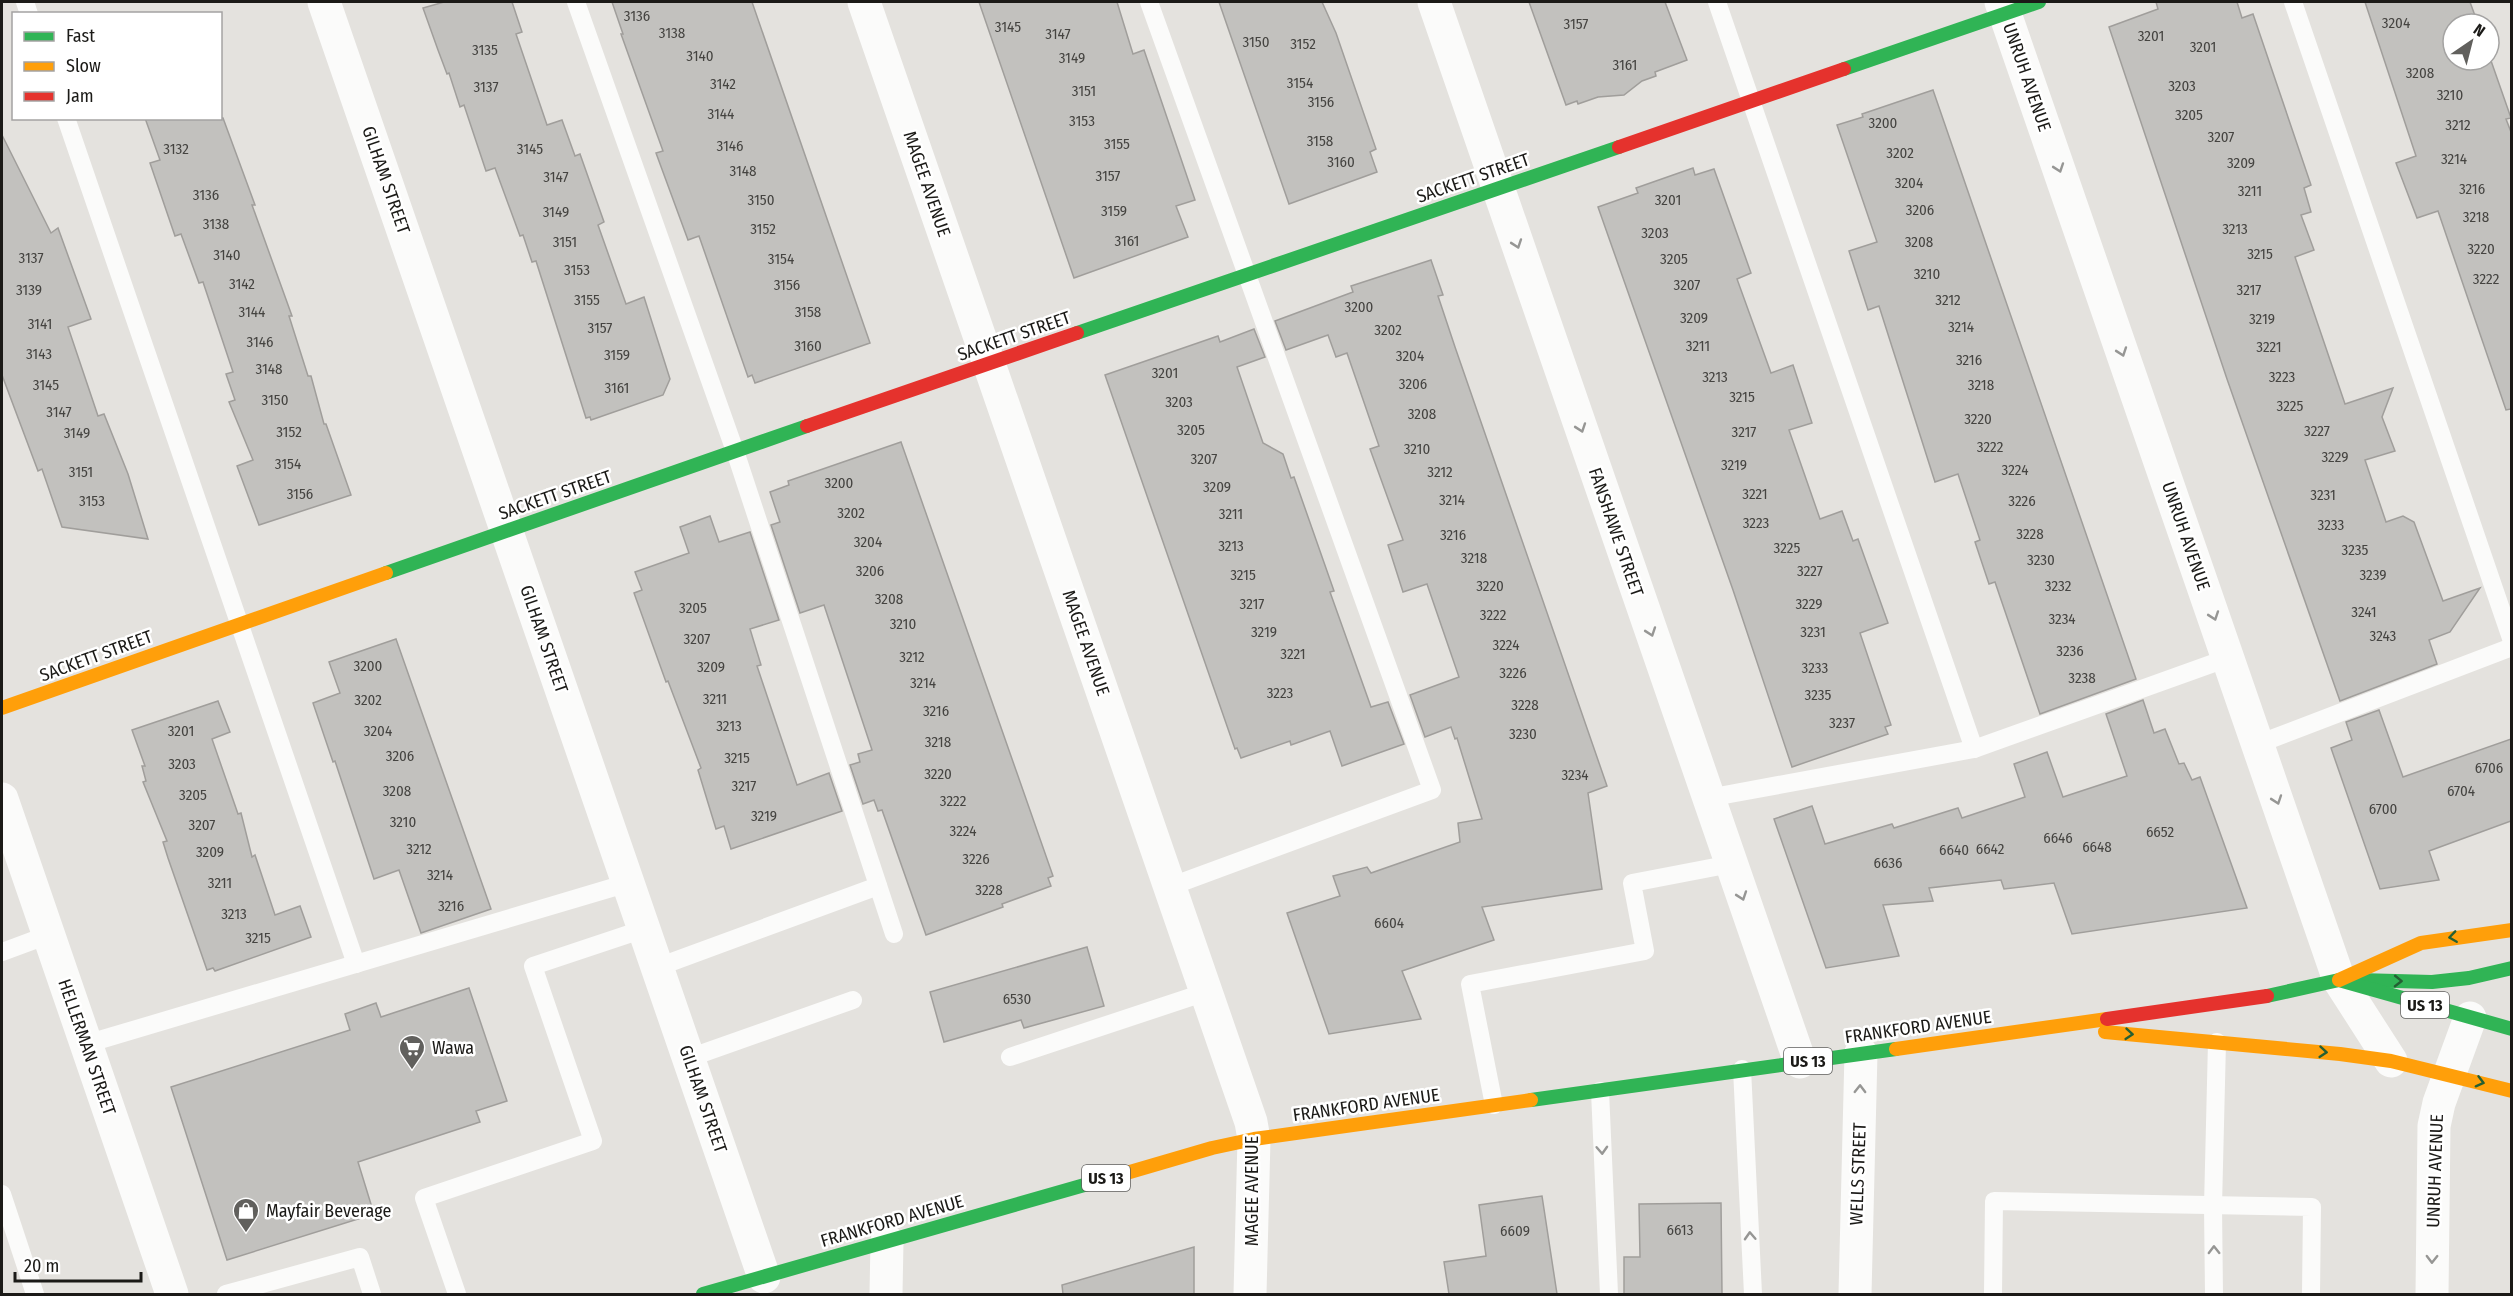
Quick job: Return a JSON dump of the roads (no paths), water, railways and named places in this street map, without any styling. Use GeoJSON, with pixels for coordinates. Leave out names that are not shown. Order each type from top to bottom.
{"type":"FeatureCollection","features":[{"type":"Feature","properties":{"kind":"street","name":"GILHAM STREET"},"geometry":{"type":"LineString","coordinates":[[324,2],[764,1277]]}},
{"type":"Feature","properties":{"kind":"street","name":"MAGEE AVENUE"},"geometry":{"type":"LineString","coordinates":[[864,2],[1251,1122],[1254,1139],[1250,1294]]}},
{"type":"Feature","properties":{"kind":"street","name":"FANSHAWE STREET"},"geometry":{"type":"LineString","coordinates":[[1434,2],[1800,1062]]}},
{"type":"Feature","properties":{"kind":"street","name":"SACKETT STREET"},"geometry":{"type":"LineString","coordinates":[[2,708],[239,623],[1751,100],[2003,7],[2039,2]]}},
{"type":"Feature","properties":{"kind":"street","name":"UNRUH AVENUE"},"geometry":{"type":"LineString","coordinates":[[2003,7],[2339,980],[2391,1061]]}},
{"type":"Feature","properties":{"kind":"street","name":"HELLERMAN STREET"},"geometry":{"type":"LineString","coordinates":[[2,799],[172,1294]]}},
{"type":"Feature","properties":{"kind":"street"},"geometry":{"type":"LineString","coordinates":[[2339,980],[2421,943],[2511,930]]}},
{"type":"Feature","properties":{"kind":"street"},"geometry":{"type":"LineString","coordinates":[[2339,980],[2432,982],[2469,978],[2511,968]]}},
{"type":"Feature","properties":{"kind":"street","name":"FRANKFORD AVENUE"},"geometry":{"type":"LineString","coordinates":[[703,1294],[1212,1148],[1254,1139],[2271,996],[2339,980],[2511,1029]]}},
{"type":"Feature","properties":{"kind":"street","name":"UNRUH AVENUE"},"geometry":{"type":"LineString","coordinates":[[2432,1294],[2434,1126],[2439,1103],[2470,1018]]}},
{"type":"Feature","properties":{"kind":"street","name":"FRANKFORD AVENUE"},"geometry":{"type":"LineString","coordinates":[[2049,1026],[2391,1061],[2511,1091]]}},
{"type":"Feature","properties":{"kind":"street","name":"WELLS STREET"},"geometry":{"type":"LineString","coordinates":[[1856,1294],[1861,1053]]}},
{"type":"Feature","properties":{"kind":"street"},"geometry":{"type":"LineString","coordinates":[[886,1294],[887,1241]]}},
{"type":"Feature","properties":{"kind":"lane"},"geometry":{"type":"LineString","coordinates":[[576,2],[735,451],[894,934]]}},
{"type":"Feature","properties":{"kind":"lane"},"geometry":{"type":"LineString","coordinates":[[1149,2],[1432,790],[1169,887]]}},
{"type":"Feature","properties":{"kind":"lane"},"geometry":{"type":"LineString","coordinates":[[1717,2],[1974,749]]}},
{"type":"Feature","properties":{"kind":"lane"},"geometry":{"type":"LineString","coordinates":[[2293,2],[2511,641]]}},
{"type":"Feature","properties":{"kind":"lane"},"geometry":{"type":"LineString","coordinates":[[67,120],[356,964]]}},
{"type":"Feature","properties":{"kind":"lane"},"geometry":{"type":"LineString","coordinates":[[2258,744],[2511,648]]}},
{"type":"Feature","properties":{"kind":"lane"},"geometry":{"type":"LineString","coordinates":[[1708,798],[1974,749],[2228,658]]}},
{"type":"Feature","properties":{"kind":"lane"},"geometry":{"type":"LineString","coordinates":[[1494,1105],[1470,984],[1645,951],[1632,883],[1731,864]]}},
{"type":"Feature","properties":{"kind":"lane"},"geometry":{"type":"LineString","coordinates":[[86,1044],[628,883]]}},
{"type":"Feature","properties":{"kind":"lane"},"geometry":{"type":"LineString","coordinates":[[658,967],[878,886]]}},
{"type":"Feature","properties":{"kind":"lane"},"geometry":{"type":"LineString","coordinates":[[457,1294],[424,1198],[593,1141],[533,966],[644,929]]}},
{"type":"Feature","properties":{"kind":"lane"},"geometry":{"type":"LineString","coordinates":[[2,952],[48,935]]}},
{"type":"Feature","properties":{"kind":"lane"},"geometry":{"type":"LineString","coordinates":[[1010,1057],[1206,992]]}},
{"type":"Feature","properties":{"kind":"lane"},"geometry":{"type":"LineString","coordinates":[[689,1058],[853,1000]]}},
{"type":"Feature","properties":{"kind":"lane"},"geometry":{"type":"LineString","coordinates":[[2214,1294],[2213,1206],[2217,1042]]}},
{"type":"Feature","properties":{"kind":"lane"},"geometry":{"type":"LineString","coordinates":[[1742,1069],[1753,1294]]}},
{"type":"Feature","properties":{"kind":"lane"},"geometry":{"type":"LineString","coordinates":[[1600,1091],[1609,1294]]}},
{"type":"Feature","properties":{"kind":"lane"},"geometry":{"type":"LineString","coordinates":[[2,1194],[35,1294]]}},
{"type":"Feature","properties":{"kind":"lane"},"geometry":{"type":"LineString","coordinates":[[1993,1294],[1994,1201],[2312,1207],[2311,1294]]}},
{"type":"Feature","properties":{"kind":"lane"},"geometry":{"type":"LineString","coordinates":[[226,1294],[360,1257],[372,1294]]}},
{"type":"Feature","properties":{"kind":"place","name":"Wawa"},"geometry":{"type":"Point","coordinates":[412,1071]}},
{"type":"Feature","properties":{"kind":"place","name":"Mayfair Beverage"},"geometry":{"type":"Point","coordinates":[246,1234]}}]}
